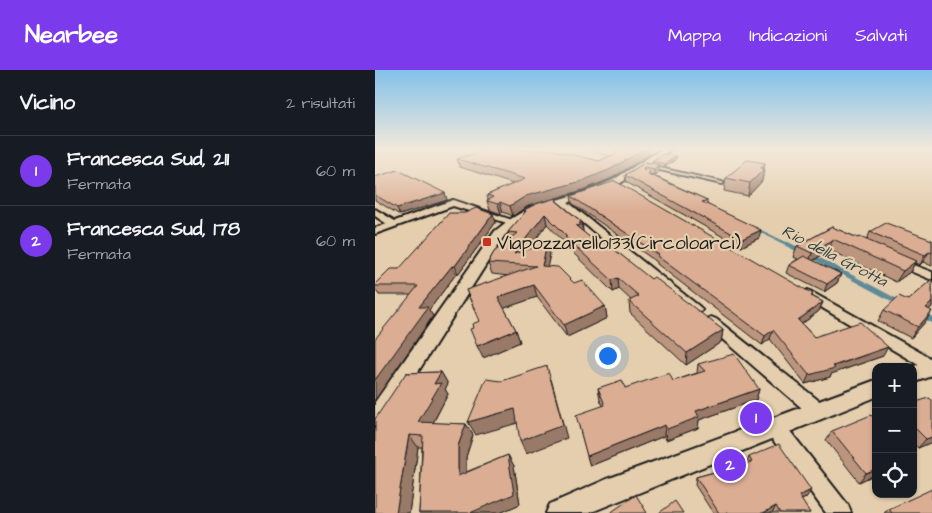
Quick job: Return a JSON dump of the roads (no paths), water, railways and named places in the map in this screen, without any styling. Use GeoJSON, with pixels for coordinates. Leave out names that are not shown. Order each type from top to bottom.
{"type":"FeatureCollection","features":[{"type":"Feature","properties":{"kind":"street"},"geometry":{"type":"LineString","coordinates":[[375,420],[499,234],[513,222],[533,210],[621,184],[636,171]]}},
{"type":"Feature","properties":{"kind":"street"},"geometry":{"type":"LineString","coordinates":[[564,202],[817,410]]}},
{"type":"Feature","properties":{"kind":"street"},"geometry":{"type":"LineString","coordinates":[[375,231],[453,203],[513,222]]}},
{"type":"Feature","properties":{"kind":"street"},"geometry":{"type":"LineString","coordinates":[[375,212],[394,224]]}},
{"type":"Feature","properties":{"kind":"street"},"geometry":{"type":"LineString","coordinates":[[888,257],[932,276]]}},
{"type":"Feature","properties":{"kind":"street"},"geometry":{"type":"LineString","coordinates":[[795,287],[932,367]]}},
{"type":"Feature","properties":{"kind":"street"},"geometry":{"type":"LineString","coordinates":[[917,373],[932,367]]}},
{"type":"Feature","properties":{"kind":"street"},"geometry":{"type":"LineString","coordinates":[[559,513],[607,492],[872,389]]}},
{"type":"Feature","properties":{"kind":"street"},"geometry":{"type":"LineString","coordinates":[[775,427],[840,513]]}},
{"type":"Feature","properties":{"kind":"lane"},"geometry":{"type":"LineString","coordinates":[[654,171],[722,183]]}},
{"type":"Feature","properties":{"kind":"waterway","name":"Rio della Grotta"},"geometry":{"type":"LineString","coordinates":[[756,229],[789,245]]}},
{"type":"Feature","properties":{"kind":"waterway","name":"Rio della Grotta"},"geometry":{"type":"LineString","coordinates":[[789,245],[801,251]]}},
{"type":"Feature","properties":{"kind":"waterway","name":"Rio della Grotta"},"geometry":{"type":"LineString","coordinates":[[812,256],[898,302]]}},
{"type":"Feature","properties":{"kind":"waterway","name":"Rio della Grotta"},"geometry":{"type":"LineString","coordinates":[[923,315],[932,320]]}},
{"type":"Feature","properties":{"kind":"place","name":"Viapozzarello133(Circoloarci)"},"geometry":{"type":"Point","coordinates":[487,242]}},
{"type":"Feature","properties":{"kind":"place","name":"Francesca Sud, 211"},"geometry":{"type":"Point","coordinates":[756,418]}},
{"type":"Feature","properties":{"kind":"place","name":"Francesca Sud, 178"},"geometry":{"type":"Point","coordinates":[730,465]}}]}
